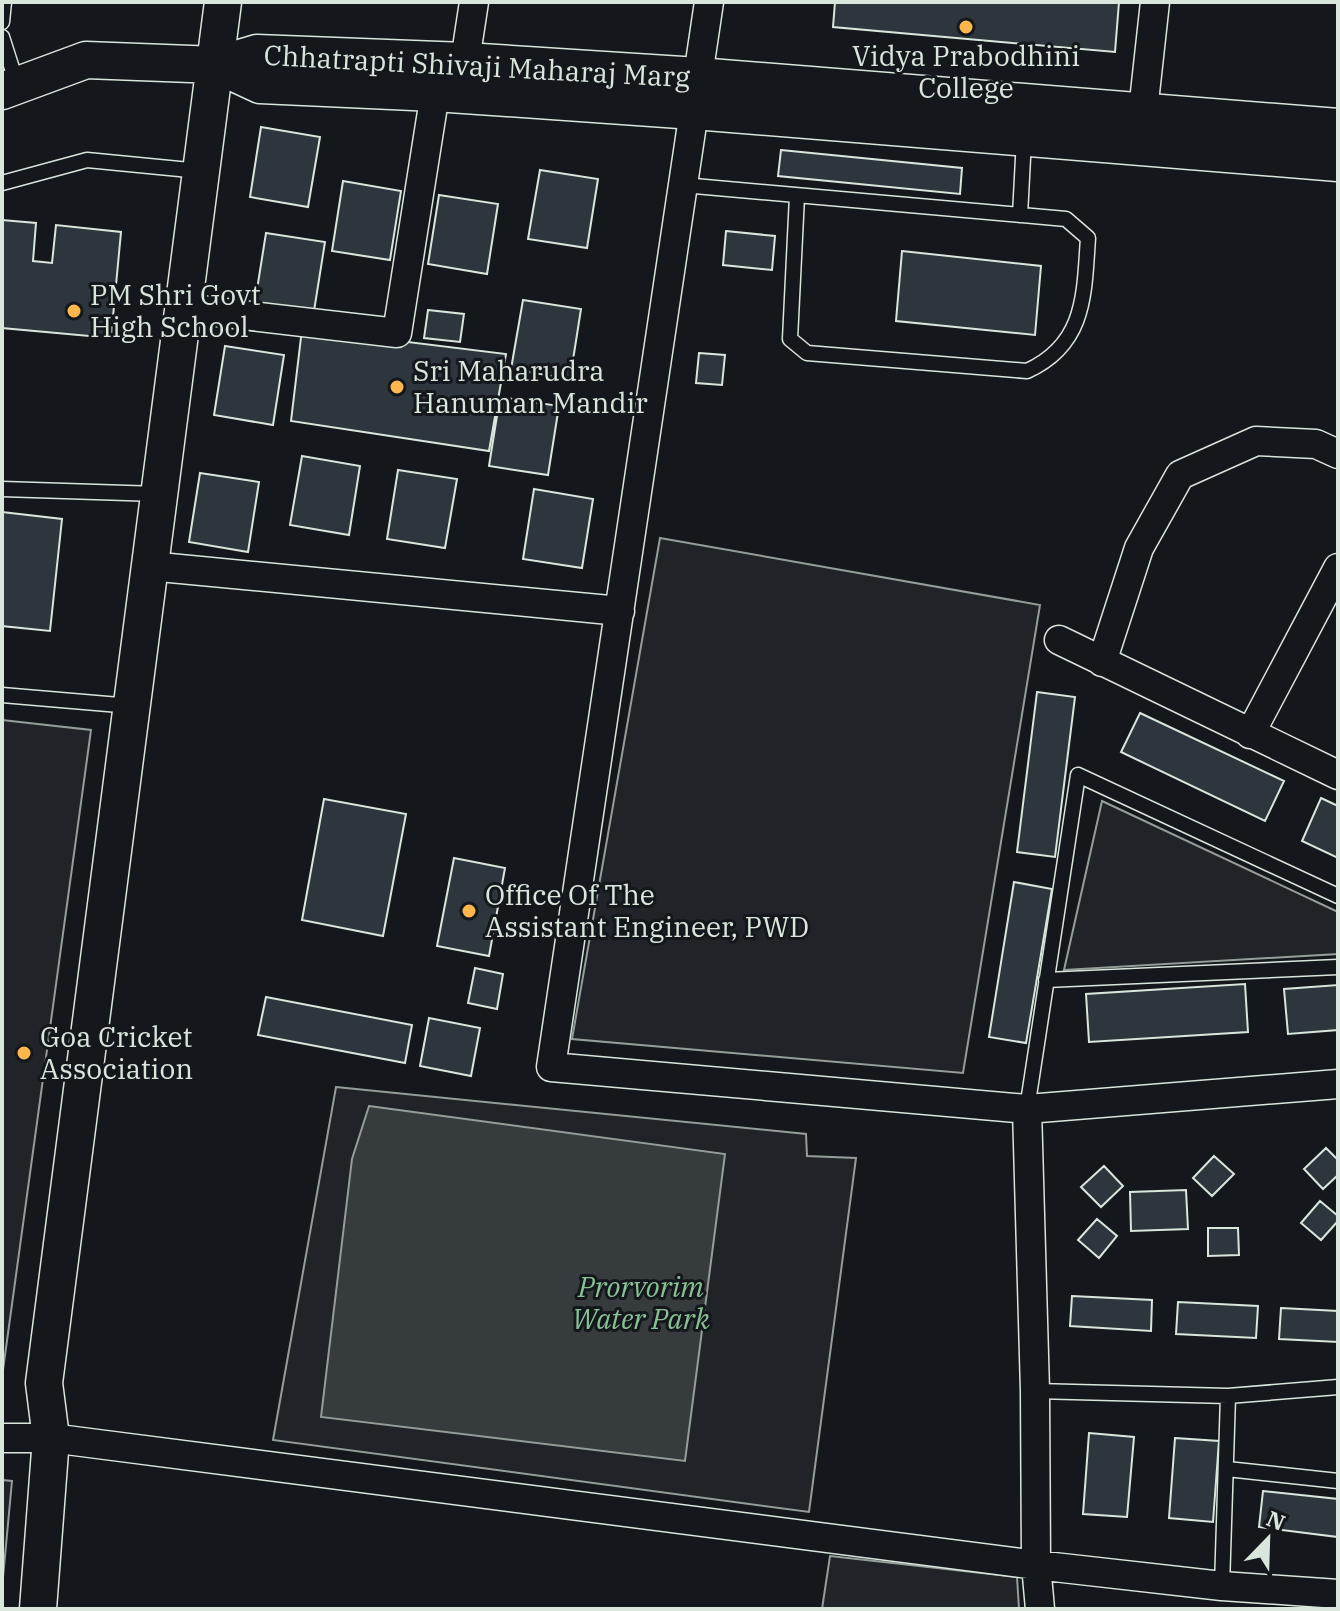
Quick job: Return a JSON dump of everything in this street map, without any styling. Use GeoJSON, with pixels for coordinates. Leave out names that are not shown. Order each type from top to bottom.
{"type":"FeatureCollection","features":[{"type":"Feature","properties":{"kind":"street"},"geometry":{"type":"LineString","coordinates":[[38,1609],[51,1438],[44,1383],[223,2]]}},
{"type":"Feature","properties":{"kind":"street"},"geometry":{"type":"LineString","coordinates":[[465,61],[474,2]]}},
{"type":"Feature","properties":{"kind":"street"},"geometry":{"type":"LineString","coordinates":[[709,2],[551,1067],[1027,1109],[1338,1084]]}},
{"type":"Feature","properties":{"kind":"street"},"geometry":{"type":"LineString","coordinates":[[1141,129],[1155,2]]}},
{"type":"Feature","properties":{"kind":"street","name":"Chhatrapti Shivaji Maharaj Marg"},"geometry":{"type":"LineString","coordinates":[[217,65],[257,53],[465,61],[1024,136],[1141,129],[1338,127]]}},
{"type":"Feature","properties":{"kind":"street"},"geometry":{"type":"LineString","coordinates":[[9,88],[86,60],[217,65]]}},
{"type":"Feature","properties":{"kind":"street","name":"Chhatrapti Shivaji Maharaj Marg"},"geometry":{"type":"LineString","coordinates":[[217,65],[260,85],[435,93],[696,93],[1141,129],[1338,163]]}},
{"type":"Feature","properties":{"kind":"street"},"geometry":{"type":"LineString","coordinates":[[183,308],[397,333],[435,93]]}},
{"type":"Feature","properties":{"kind":"street"},"geometry":{"type":"LineString","coordinates":[[1102,662],[1139,548],[1180,475],[1256,441],[1316,444],[1338,454]]}},
{"type":"Feature","properties":{"kind":"street"},"geometry":{"type":"LineString","coordinates":[[149,566],[620,611]]}},
{"type":"Feature","properties":{"kind":"street"},"geometry":{"type":"LineString","coordinates":[[1250,734],[1338,568]]}},
{"type":"Feature","properties":{"kind":"street"},"geometry":{"type":"LineString","coordinates":[[1059,640],[1338,775]]}},
{"type":"Feature","properties":{"kind":"street"},"geometry":{"type":"LineString","coordinates":[[1027,1109],[1035,1391],[1036,1565],[1040,1609]]}},
{"type":"Feature","properties":{"kind":"street"},"geometry":{"type":"LineString","coordinates":[[2,1438],[51,1438],[1036,1565],[1222,1586],[1338,1594]]}},
{"type":"Feature","properties":{"kind":"lane"},"geometry":{"type":"LineString","coordinates":[[2,22],[4,2]]}},
{"type":"Feature","properties":{"kind":"lane"},"geometry":{"type":"LineString","coordinates":[[2,37],[9,88]]}},
{"type":"Feature","properties":{"kind":"lane"},"geometry":{"type":"LineString","coordinates":[[1020,215],[1024,136]]}},
{"type":"Feature","properties":{"kind":"lane"},"geometry":{"type":"LineString","coordinates":[[2,183],[87,160],[201,171]]}},
{"type":"Feature","properties":{"kind":"lane"},"geometry":{"type":"LineString","coordinates":[[683,185],[1066,219],[1088,238],[1083,304],[1071,333],[1046,362],[1027,371],[807,353],[790,339],[797,196]]}},
{"type":"Feature","properties":{"kind":"lane"},"geometry":{"type":"LineString","coordinates":[[2,489],[159,494]]}},
{"type":"Feature","properties":{"kind":"lane"},"geometry":{"type":"LineString","coordinates":[[2,695],[131,706]]}},
{"type":"Feature","properties":{"kind":"lane"},"geometry":{"type":"LineString","coordinates":[[1027,1109],[1078,775],[1338,896]]}},
{"type":"Feature","properties":{"kind":"lane"},"geometry":{"type":"LineString","coordinates":[[1046,980],[1338,967]]}},
{"type":"Feature","properties":{"kind":"lane"},"geometry":{"type":"LineString","coordinates":[[1035,1391],[1228,1396],[1338,1387]]}},
{"type":"Feature","properties":{"kind":"lane"},"geometry":{"type":"LineString","coordinates":[[1222,1586],[1228,1396]]}},
{"type":"Feature","properties":{"kind":"lane"},"geometry":{"type":"LineString","coordinates":[[1227,1469],[1338,1481]]}},
{"type":"Feature","properties":{"kind":"green space"},"geometry":{"type":"Polygon","coordinates":[[[660,538],[1040,605],[963,1073],[572,1039],[660,538]]]}},
{"type":"Feature","properties":{"kind":"green space","name":"Goa Cricket Association"},"geometry":{"type":"Polygon","coordinates":[[[2,720],[91,730],[2,1377],[2,720]]]}},
{"type":"Feature","properties":{"kind":"green space"},"geometry":{"type":"Polygon","coordinates":[[[1102,801],[1338,912],[1338,954],[1064,970],[1102,801]]]}},
{"type":"Feature","properties":{"kind":"green space","name":"Prorvorim Water Park"},"geometry":{"type":"Polygon","coordinates":[[[336,1087],[806,1134],[807,1156],[856,1158],[809,1512],[273,1440],[336,1087]]]}},
{"type":"Feature","properties":{"kind":"green space"},"geometry":{"type":"Polygon","coordinates":[[[2,1480],[12,1481],[2,1588],[2,1480]]]}},
{"type":"Feature","properties":{"kind":"green space"},"geometry":{"type":"Polygon","coordinates":[[[830,1556],[1017,1577],[1019,1609],[822,1609],[830,1556]]]}},
{"type":"Feature","properties":{"kind":"shaded area"},"geometry":{"type":"Polygon","coordinates":[[[369,1106],[725,1154],[685,1461],[321,1417],[352,1159],[369,1106]]]}},
{"type":"Feature","properties":{"kind":"building"},"geometry":{"type":"Polygon","coordinates":[[[835,2],[1119,2],[1115,52],[833,27],[835,2]]]}},
{"type":"Feature","properties":{"kind":"building"},"geometry":{"type":"Polygon","coordinates":[[[261,127],[320,137],[308,207],[250,197],[261,127]]]}},
{"type":"Feature","properties":{"kind":"building"},"geometry":{"type":"Polygon","coordinates":[[[781,150],[962,168],[960,194],[778,176],[781,150]]]}},
{"type":"Feature","properties":{"kind":"building"},"geometry":{"type":"Polygon","coordinates":[[[540,170],[598,179],[587,248],[528,239],[540,170]]]}},
{"type":"Feature","properties":{"kind":"building"},"geometry":{"type":"Polygon","coordinates":[[[343,181],[401,191],[390,260],[332,251],[343,181]]]}},
{"type":"Feature","properties":{"kind":"building"},"geometry":{"type":"Polygon","coordinates":[[[439,195],[498,204],[487,274],[428,264],[439,195]]]}},
{"type":"Feature","properties":{"kind":"building"},"geometry":{"type":"Polygon","coordinates":[[[2,220],[36,223],[33,261],[52,263],[56,225],[121,232],[111,338],[2,328],[2,220]]]}},
{"type":"Feature","properties":{"kind":"building"},"geometry":{"type":"Polygon","coordinates":[[[726,231],[775,236],[772,270],[723,265],[726,231]]]}},
{"type":"Feature","properties":{"kind":"building"},"geometry":{"type":"Polygon","coordinates":[[[266,233],[325,242],[314,311],[255,302],[266,233]]]}},
{"type":"Feature","properties":{"kind":"building"},"geometry":{"type":"Polygon","coordinates":[[[902,251],[1041,266],[1035,335],[896,321],[902,251]]]}},
{"type":"Feature","properties":{"kind":"building"},"geometry":{"type":"Polygon","coordinates":[[[523,300],[581,309],[570,379],[511,369],[523,300]]]}},
{"type":"Feature","properties":{"kind":"building"},"geometry":{"type":"Polygon","coordinates":[[[428,310],[464,314],[460,342],[424,338],[428,310]]]}},
{"type":"Feature","properties":{"kind":"building","name":"Sri Maharudra Hanuman Mandir"},"geometry":{"type":"Polygon","coordinates":[[[302,329],[506,354],[489,451],[291,421],[302,329]]]}},
{"type":"Feature","properties":{"kind":"building"},"geometry":{"type":"Polygon","coordinates":[[[225,346],[284,355],[273,425],[214,415],[225,346]]]}},
{"type":"Feature","properties":{"kind":"building"},"geometry":{"type":"Polygon","coordinates":[[[699,353],[725,355],[722,385],[696,383],[699,353]]]}},
{"type":"Feature","properties":{"kind":"building"},"geometry":{"type":"Polygon","coordinates":[[[500,397],[559,406],[548,475],[489,466],[500,397]]]}},
{"type":"Feature","properties":{"kind":"building"},"geometry":{"type":"Polygon","coordinates":[[[302,456],[360,466],[349,535],[290,525],[302,456]]]}},
{"type":"Feature","properties":{"kind":"building"},"geometry":{"type":"Polygon","coordinates":[[[398,470],[457,479],[445,548],[387,539],[398,470]]]}},
{"type":"Feature","properties":{"kind":"building"},"geometry":{"type":"Polygon","coordinates":[[[200,473],[259,482],[248,552],[189,542],[200,473]]]}},
{"type":"Feature","properties":{"kind":"building"},"geometry":{"type":"Polygon","coordinates":[[[534,489],[593,499],[582,568],[523,559],[534,489]]]}},
{"type":"Feature","properties":{"kind":"building"},"geometry":{"type":"Polygon","coordinates":[[[2,512],[62,519],[50,631],[2,626],[2,512]]]}},
{"type":"Feature","properties":{"kind":"building"},"geometry":{"type":"Polygon","coordinates":[[[1037,692],[1075,697],[1055,857],[1017,852],[1037,692]]]}},
{"type":"Feature","properties":{"kind":"building"},"geometry":{"type":"Polygon","coordinates":[[[1140,713],[1284,781],[1265,821],[1121,752],[1140,713]]]}},
{"type":"Feature","properties":{"kind":"building"},"geometry":{"type":"Polygon","coordinates":[[[1321,798],[1338,806],[1338,858],[1302,841],[1321,798]]]}},
{"type":"Feature","properties":{"kind":"building"},"geometry":{"type":"Polygon","coordinates":[[[324,799],[406,814],[383,936],[302,920],[324,799]]]}},
{"type":"Feature","properties":{"kind":"building"},"geometry":{"type":"Polygon","coordinates":[[[454,858],[505,868],[489,956],[437,946],[454,858]]]}},
{"type":"Feature","properties":{"kind":"building"},"geometry":{"type":"Polygon","coordinates":[[[1014,882],[1052,889],[1026,1043],[989,1037],[1014,882]]]}},
{"type":"Feature","properties":{"kind":"building"},"geometry":{"type":"Polygon","coordinates":[[[475,968],[503,974],[497,1009],[468,1003],[475,968]]]}},
{"type":"Feature","properties":{"kind":"building"},"geometry":{"type":"Polygon","coordinates":[[[1245,984],[1248,1032],[1089,1042],[1086,994],[1245,984]]]}},
{"type":"Feature","properties":{"kind":"building"},"geometry":{"type":"Polygon","coordinates":[[[1338,985],[1338,1030],[1288,1034],[1284,989],[1338,985]]]}},
{"type":"Feature","properties":{"kind":"building"},"geometry":{"type":"Polygon","coordinates":[[[266,997],[412,1025],[405,1063],[258,1035],[266,997]]]}},
{"type":"Feature","properties":{"kind":"building"},"geometry":{"type":"Polygon","coordinates":[[[429,1018],[480,1028],[471,1076],[420,1066],[429,1018]]]}},
{"type":"Feature","properties":{"kind":"building"},"geometry":{"type":"Polygon","coordinates":[[[1326,1148],[1338,1160],[1338,1175],[1323,1189],[1304,1169],[1326,1148]]]}},
{"type":"Feature","properties":{"kind":"building"},"geometry":{"type":"Polygon","coordinates":[[[1214,1156],[1234,1174],[1212,1196],[1193,1178],[1214,1156]]]}},
{"type":"Feature","properties":{"kind":"building"},"geometry":{"type":"Polygon","coordinates":[[[1104,1166],[1123,1186],[1101,1207],[1081,1187],[1104,1166]]]}},
{"type":"Feature","properties":{"kind":"building"},"geometry":{"type":"Polygon","coordinates":[[[1186,1190],[1188,1229],[1131,1231],[1130,1192],[1186,1190]]]}},
{"type":"Feature","properties":{"kind":"building"},"geometry":{"type":"Polygon","coordinates":[[[1320,1201],[1338,1216],[1338,1221],[1321,1240],[1301,1223],[1320,1201]]]}},
{"type":"Feature","properties":{"kind":"building"},"geometry":{"type":"Polygon","coordinates":[[[1097,1219],[1117,1236],[1099,1258],[1078,1240],[1097,1219]]]}},
{"type":"Feature","properties":{"kind":"building"},"geometry":{"type":"Polygon","coordinates":[[[1208,1228],[1238,1228],[1239,1255],[1208,1256],[1208,1228]]]}},
{"type":"Feature","properties":{"kind":"building"},"geometry":{"type":"Polygon","coordinates":[[[1072,1296],[1152,1300],[1151,1331],[1070,1326],[1072,1296]]]}},
{"type":"Feature","properties":{"kind":"building"},"geometry":{"type":"Polygon","coordinates":[[[1178,1302],[1258,1306],[1256,1338],[1176,1334],[1178,1302]]]}},
{"type":"Feature","properties":{"kind":"building"},"geometry":{"type":"Polygon","coordinates":[[[1281,1308],[1338,1311],[1338,1342],[1279,1339],[1281,1308]]]}},
{"type":"Feature","properties":{"kind":"building"},"geometry":{"type":"Polygon","coordinates":[[[1089,1433],[1134,1437],[1127,1517],[1083,1514],[1089,1433]]]}},
{"type":"Feature","properties":{"kind":"building"},"geometry":{"type":"Polygon","coordinates":[[[1175,1438],[1219,1441],[1213,1522],[1169,1518],[1175,1438]]]}},
{"type":"Feature","properties":{"kind":"building"},"geometry":{"type":"Polygon","coordinates":[[[1263,1491],[1338,1499],[1338,1537],[1259,1527],[1263,1491]]]}},
{"type":"Feature","properties":{"kind":"place","name":"Vidya Prabodhini College"},"geometry":{"type":"Point","coordinates":[966,27]}},
{"type":"Feature","properties":{"kind":"place","name":"PM Shri Govt High School"},"geometry":{"type":"Point","coordinates":[74,311]}},
{"type":"Feature","properties":{"kind":"place","name":"Sri Maharudra Hanuman Mandir"},"geometry":{"type":"Point","coordinates":[397,387]}},
{"type":"Feature","properties":{"kind":"place","name":"Office Of The Assistant Engineer, PWD"},"geometry":{"type":"Point","coordinates":[469,911]}},
{"type":"Feature","properties":{"kind":"place","name":"Goa Cricket Association"},"geometry":{"type":"Point","coordinates":[24,1053]}}]}
